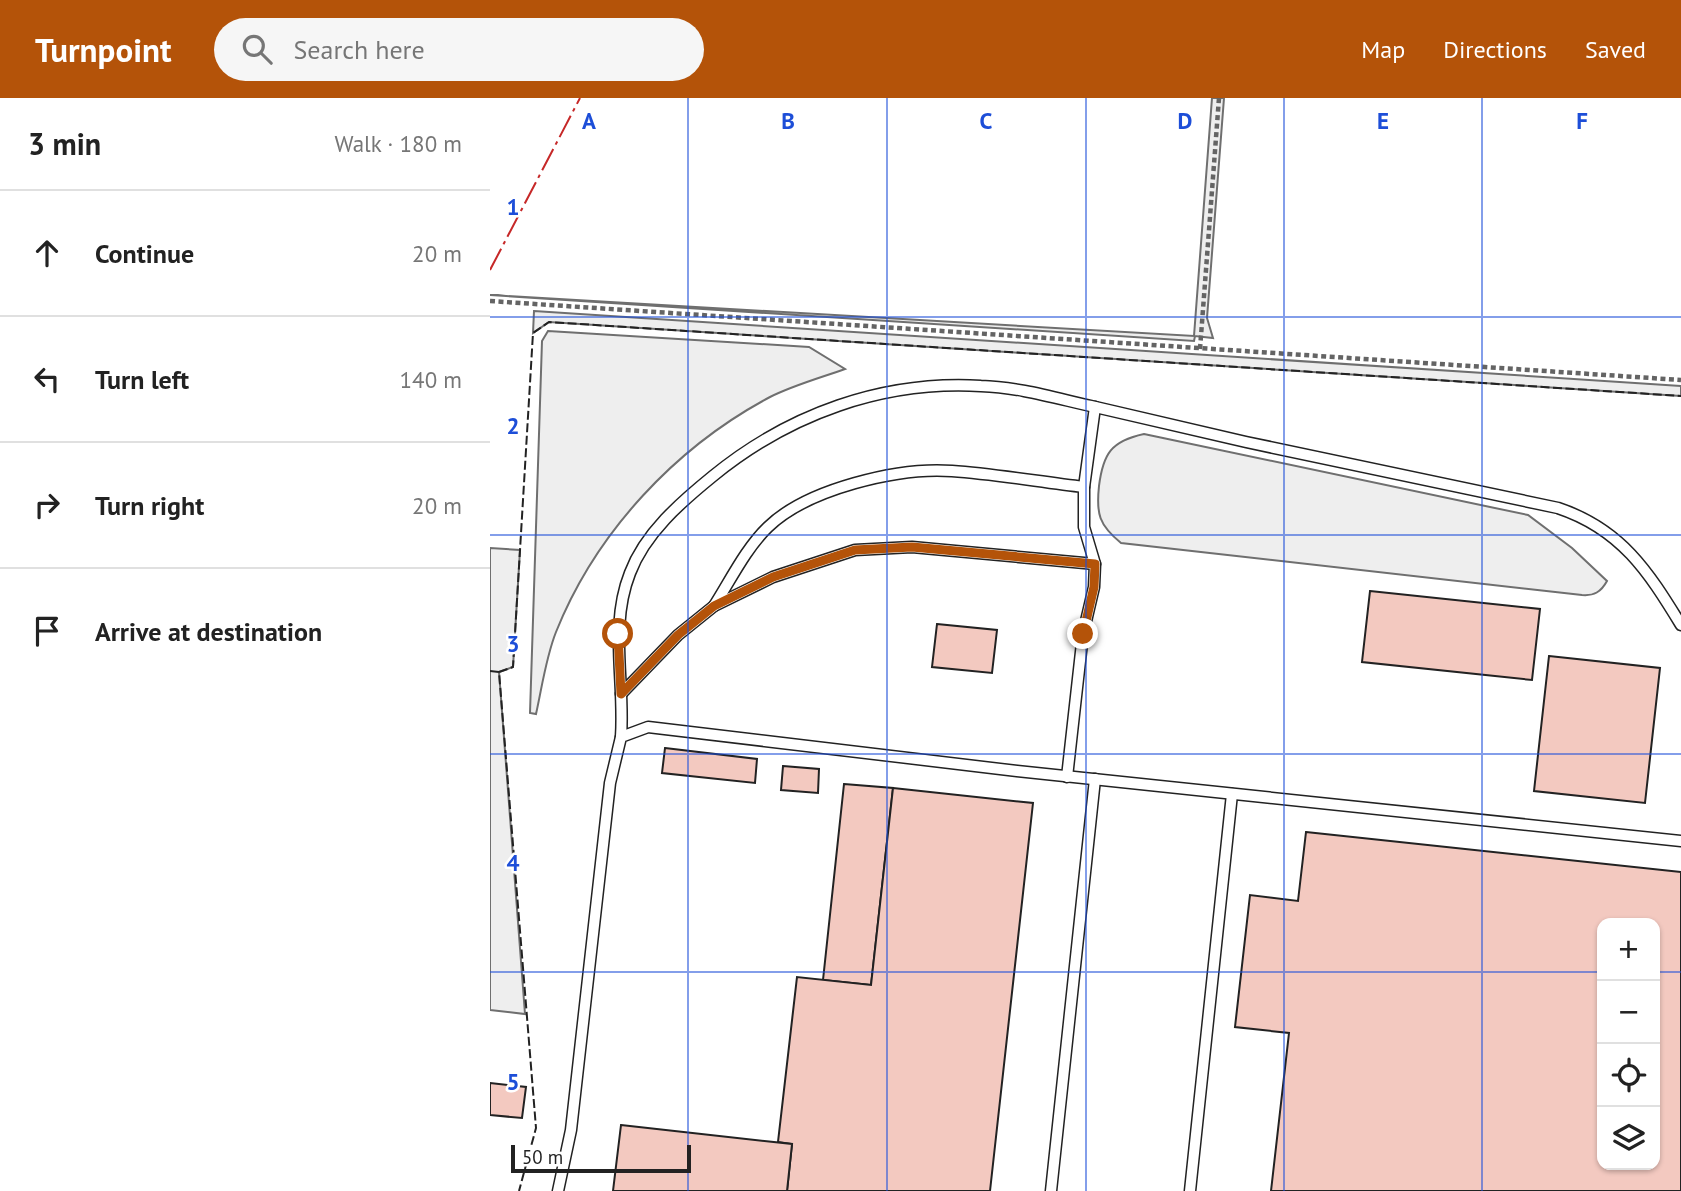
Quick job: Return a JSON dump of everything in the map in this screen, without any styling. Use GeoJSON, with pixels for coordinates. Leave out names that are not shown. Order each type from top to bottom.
{"type":"FeatureCollection","features":[{"type":"Feature","properties":{"kind":"lane"},"geometry":{"type":"LineString","coordinates":[[558,1191],[571,1130],[610,783],[621,737],[618,634],[624,589],[631,569],[647,542],[667,517],[716,474],[758,443],[796,423],[848,402],[910,388],[984,386],[1018,390],[1576,514],[1597,524],[1624,546],[1681,625]]}},
{"type":"Feature","properties":{"kind":"lane"},"geometry":{"type":"LineString","coordinates":[[1067,776],[1083,634],[1094,587],[1095,564],[1084,527],[1084,487],[1095,407]]}},
{"type":"Feature","properties":{"kind":"lane"},"geometry":{"type":"LineString","coordinates":[[714,606],[767,528],[795,505],[822,493],[850,484],[912,472],[950,470],[1084,487]]}},
{"type":"Feature","properties":{"kind":"lane"},"geometry":{"type":"LineString","coordinates":[[621,694],[678,635],[714,606],[773,577],[855,550],[912,547],[1095,564]]}},
{"type":"Feature","properties":{"kind":"lane"},"geometry":{"type":"LineString","coordinates":[[621,737],[648,727],[1067,776],[1681,841]]}},
{"type":"Feature","properties":{"kind":"lane"},"geometry":{"type":"LineString","coordinates":[[1051,1191],[1095,779]]}},
{"type":"Feature","properties":{"kind":"lane"},"geometry":{"type":"LineString","coordinates":[[1190,1191],[1232,794]]}},
{"type":"Feature","properties":{"kind":"path"},"geometry":{"type":"LineString","coordinates":[[1200,349],[1219,98]]}},
{"type":"Feature","properties":{"kind":"path"},"geometry":{"type":"LineString","coordinates":[[490,301],[1681,380]]}},
{"type":"Feature","properties":{"kind":"shaded area"},"geometry":{"type":"Polygon","coordinates":[[[1212,98],[1224,98],[1207,318],[1213,338],[1195,336],[1194,341],[490,295],[1194,336],[1212,98]]]}},
{"type":"Feature","properties":{"kind":"shaded area"},"geometry":{"type":"Polygon","coordinates":[[[534,311],[1681,386],[1681,396],[549,322],[533,333],[534,311]]]}},
{"type":"Feature","properties":{"kind":"shaded area"},"geometry":{"type":"Polygon","coordinates":[[[548,331],[809,347],[845,369],[779,393],[735,417],[672,467],[643,496],[593,560],[573,595],[556,632],[536,714],[530,713],[542,341],[548,331]]]}},
{"type":"Feature","properties":{"kind":"shaded area"},"geometry":{"type":"Polygon","coordinates":[[[1144,434],[1528,515],[1572,548],[1607,581],[1597,592],[1582,595],[1121,543],[1108,530],[1099,512],[1099,486],[1103,465],[1116,445],[1144,434]]]}},
{"type":"Feature","properties":{"kind":"shaded area"},"geometry":{"type":"Polygon","coordinates":[[[490,548],[520,550],[513,667],[499,672],[525,1014],[490,1010],[490,548]]]}},
{"type":"Feature","properties":{"kind":"building"},"geometry":{"type":"Polygon","coordinates":[[[1370,591],[1540,609],[1532,680],[1362,662],[1370,591]]]}},
{"type":"Feature","properties":{"kind":"building"},"geometry":{"type":"Polygon","coordinates":[[[937,624],[997,630],[992,673],[932,667],[937,624]]]}},
{"type":"Feature","properties":{"kind":"building"},"geometry":{"type":"Polygon","coordinates":[[[1549,656],[1660,668],[1645,803],[1534,791],[1549,656]]]}},
{"type":"Feature","properties":{"kind":"building"},"geometry":{"type":"Polygon","coordinates":[[[665,748],[757,759],[755,783],[662,773],[665,748]]]}},
{"type":"Feature","properties":{"kind":"building"},"geometry":{"type":"Polygon","coordinates":[[[783,766],[819,769],[818,793],[781,790],[783,766]]]}},
{"type":"Feature","properties":{"kind":"building"},"geometry":{"type":"Polygon","coordinates":[[[844,784],[893,788],[871,985],[823,980],[844,784]]]}},
{"type":"Feature","properties":{"kind":"building"},"geometry":{"type":"Polygon","coordinates":[[[893,788],[1033,803],[990,1191],[787,1191],[792,1144],[778,1142],[797,977],[871,985],[893,788]]]}},
{"type":"Feature","properties":{"kind":"building"},"geometry":{"type":"Polygon","coordinates":[[[1306,832],[1681,872],[1681,1191],[1271,1191],[1289,1033],[1235,1027],[1250,895],[1298,901],[1306,832]]]}},
{"type":"Feature","properties":{"kind":"building"},"geometry":{"type":"Polygon","coordinates":[[[490,1083],[526,1087],[522,1118],[490,1115],[490,1083]]]}},
{"type":"Feature","properties":{"kind":"building"},"geometry":{"type":"Polygon","coordinates":[[[621,1125],[792,1144],[787,1191],[613,1191],[621,1125]]]}},
{"type":"Feature","properties":{"kind":"fence"},"geometry":{"type":"LineString","coordinates":[[499,672],[513,667],[533,333],[549,322],[1681,396]]}},
{"type":"Feature","properties":{"kind":"fence"},"geometry":{"type":"LineString","coordinates":[[490,671],[499,672],[536,1128],[519,1191]]}},
{"type":"Feature","properties":{"kind":"power"},"geometry":{"type":"LineString","coordinates":[[490,270],[580,98]]}},
{"type":"Feature","properties":{"kind":"route"},"geometry":{"type":"LineString","coordinates":[[618,634],[621,694],[678,635],[714,606],[773,577],[814,562],[855,550],[882,547],[912,547],[1095,564],[1094,587],[1083,634]]}}]}
